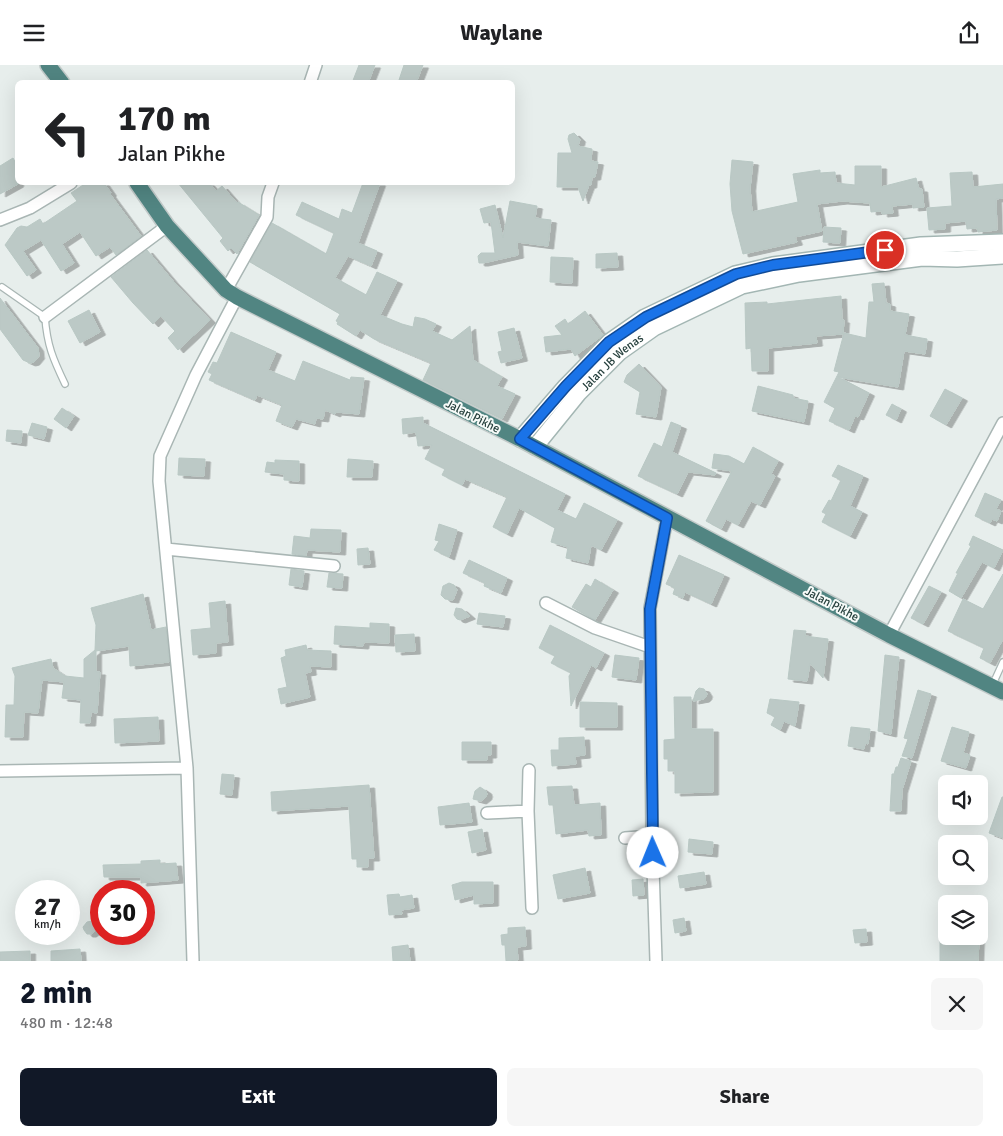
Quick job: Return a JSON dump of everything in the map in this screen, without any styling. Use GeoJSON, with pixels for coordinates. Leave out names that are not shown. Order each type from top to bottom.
{"type":"FeatureCollection","features":[{"type":"Feature","properties":{"kind":"highway"},"geometry":{"type":"LineString","coordinates":[[48,65],[60,80]]}},
{"type":"Feature","properties":{"kind":"highway","name":"Jalan Pikhe"},"geometry":{"type":"LineString","coordinates":[[138,185],[167,226],[232,293],[520,439],[889,635],[997,689]]}},
{"type":"Feature","properties":{"kind":"main road","name":"Jalan JB Wenas"},"geometry":{"type":"LineString","coordinates":[[520,439],[566,386],[609,342],[646,317],[736,274],[773,265],[1003,242]]}},
{"type":"Feature","properties":{"kind":"main road","name":"Jalan JB Wenas"},"geometry":{"type":"LineString","coordinates":[[535,447],[578,394],[620,351],[662,324],[742,286],[922,251],[957,259],[1003,256]]}},
{"type":"Feature","properties":{"kind":"street"},"geometry":{"type":"LineString","coordinates":[[311,80],[316,65]]}},
{"type":"Feature","properties":{"kind":"street"},"geometry":{"type":"LineString","coordinates":[[0,220],[30,208],[68,185]]}},
{"type":"Feature","properties":{"kind":"street"},"geometry":{"type":"LineString","coordinates":[[193,961],[186,768],[159,481],[160,456],[267,217],[268,197],[272,185]]}},
{"type":"Feature","properties":{"kind":"street"},"geometry":{"type":"LineString","coordinates":[[45,317],[167,226]]}},
{"type":"Feature","properties":{"kind":"street"},"geometry":{"type":"LineString","coordinates":[[889,635],[1003,423]]}},
{"type":"Feature","properties":{"kind":"street"},"geometry":{"type":"LineString","coordinates":[[656,961],[652,837],[650,609],[667,518]]}},
{"type":"Feature","properties":{"kind":"street"},"geometry":{"type":"LineString","coordinates":[[166,549],[334,566]]}},
{"type":"Feature","properties":{"kind":"street"},"geometry":{"type":"LineString","coordinates":[[546,603],[595,628],[650,647]]}},
{"type":"Feature","properties":{"kind":"street"},"geometry":{"type":"LineString","coordinates":[[0,771],[186,768]]}},
{"type":"Feature","properties":{"kind":"street"},"geometry":{"type":"LineString","coordinates":[[529,770],[528,811],[532,907]]}},
{"type":"Feature","properties":{"kind":"street"},"geometry":{"type":"LineString","coordinates":[[488,813],[528,811]]}},
{"type":"Feature","properties":{"kind":"street"},"geometry":{"type":"LineString","coordinates":[[625,838],[652,837]]}},
{"type":"Feature","properties":{"kind":"lane"},"geometry":{"type":"LineString","coordinates":[[2,287],[45,317],[46,338],[52,357],[65,384]]}},
{"type":"Feature","properties":{"kind":"lane"},"geometry":{"type":"LineString","coordinates":[[997,689],[1003,661]]}},
{"type":"Feature","properties":{"kind":"building"},"geometry":{"type":"Polygon","coordinates":[[[359,65],[375,65],[369,80],[353,80],[359,65]]]}},
{"type":"Feature","properties":{"kind":"building"},"geometry":{"type":"Polygon","coordinates":[[[404,65],[423,65],[417,80],[399,80],[404,65]]]}},
{"type":"Feature","properties":{"kind":"building"},"geometry":{"type":"Polygon","coordinates":[[[574,133],[580,139],[578,146],[592,149],[591,161],[598,162],[595,177],[592,177],[591,185],[589,185],[583,201],[578,187],[557,187],[558,153],[572,153],[568,139],[569,135],[574,133]]]}},
{"type":"Feature","properties":{"kind":"building"},"geometry":{"type":"Polygon","coordinates":[[[13,158],[15,162],[16,185],[0,194],[0,166],[13,158]]]}},
{"type":"Feature","properties":{"kind":"building"},"geometry":{"type":"Polygon","coordinates":[[[732,160],[753,162],[750,188],[752,212],[798,202],[793,174],[820,170],[820,173],[835,172],[836,183],[855,185],[855,166],[881,166],[881,187],[916,178],[919,189],[922,189],[924,207],[913,208],[913,204],[892,206],[893,213],[882,214],[882,211],[871,212],[870,203],[842,201],[817,204],[822,231],[795,237],[797,242],[743,254],[732,211],[730,184],[732,160]]]}},
{"type":"Feature","properties":{"kind":"building"},"geometry":{"type":"Polygon","coordinates":[[[972,172],[973,187],[1003,184],[1003,198],[996,199],[997,230],[978,232],[977,228],[967,229],[966,221],[945,223],[945,229],[929,230],[927,208],[952,206],[950,173],[972,172]]]}},
{"type":"Feature","properties":{"kind":"building"},"geometry":{"type":"Polygon","coordinates":[[[83,185],[105,185],[141,236],[116,255],[110,247],[96,256],[80,232],[62,244],[74,263],[61,271],[41,240],[23,251],[36,270],[27,276],[5,245],[17,228],[21,226],[27,227],[40,219],[43,224],[77,201],[71,193],[83,185]]]}},
{"type":"Feature","properties":{"kind":"building"},"geometry":{"type":"Polygon","coordinates":[[[180,185],[211,185],[216,191],[222,186],[237,203],[259,215],[237,254],[231,248],[228,251],[220,241],[223,238],[180,185]]]}},
{"type":"Feature","properties":{"kind":"building"},"geometry":{"type":"Polygon","coordinates":[[[362,185],[379,185],[358,243],[377,251],[371,266],[348,256],[335,278],[366,295],[377,272],[397,281],[380,315],[402,324],[413,327],[415,317],[425,319],[436,324],[432,331],[452,340],[470,326],[473,360],[502,377],[497,386],[515,394],[502,419],[423,380],[431,363],[374,339],[360,330],[356,336],[337,324],[338,322],[336,321],[340,314],[250,262],[272,223],[326,254],[334,233],[296,215],[302,202],[339,219],[342,209],[352,213],[362,185]]]}},
{"type":"Feature","properties":{"kind":"building"},"geometry":{"type":"Polygon","coordinates":[[[510,201],[537,206],[535,218],[551,220],[548,246],[517,242],[518,255],[479,263],[478,256],[481,253],[495,253],[491,222],[484,223],[480,209],[495,205],[503,238],[510,201]]]}},
{"type":"Feature","properties":{"kind":"building"},"geometry":{"type":"Polygon","coordinates":[[[824,227],[841,228],[840,243],[823,242],[824,227]]]}},
{"type":"Feature","properties":{"kind":"building"},"geometry":{"type":"Polygon","coordinates":[[[147,250],[210,320],[178,350],[168,338],[175,331],[161,316],[153,324],[111,277],[147,250]]]}},
{"type":"Feature","properties":{"kind":"building"},"geometry":{"type":"Polygon","coordinates":[[[617,253],[618,267],[596,268],[596,254],[617,253]]]}},
{"type":"Feature","properties":{"kind":"building"},"geometry":{"type":"Polygon","coordinates":[[[551,257],[573,258],[572,283],[550,282],[551,257]]]}},
{"type":"Feature","properties":{"kind":"building"},"geometry":{"type":"Polygon","coordinates":[[[884,283],[886,303],[890,304],[890,311],[909,314],[905,335],[927,339],[925,354],[904,351],[898,387],[838,377],[869,393],[858,417],[855,416],[849,430],[829,421],[835,408],[824,402],[839,372],[834,371],[844,333],[866,338],[869,302],[874,302],[872,284],[884,283]]]}},
{"type":"Feature","properties":{"kind":"building"},"geometry":{"type":"Polygon","coordinates":[[[841,296],[842,320],[844,320],[843,334],[816,336],[817,343],[768,348],[768,371],[752,371],[751,348],[746,349],[745,303],[767,302],[767,304],[841,296]]]}},
{"type":"Feature","properties":{"kind":"building"},"geometry":{"type":"Polygon","coordinates":[[[0,298],[38,348],[39,356],[34,362],[30,363],[23,360],[0,329],[0,298]]]}},
{"type":"Feature","properties":{"kind":"building"},"geometry":{"type":"Polygon","coordinates":[[[89,310],[100,332],[80,343],[68,321],[89,310]]]}},
{"type":"Feature","properties":{"kind":"building"},"geometry":{"type":"Polygon","coordinates":[[[585,311],[603,335],[575,356],[571,349],[546,352],[544,337],[562,335],[555,326],[565,319],[568,324],[585,311]]]}},
{"type":"Feature","properties":{"kind":"building"},"geometry":{"type":"Polygon","coordinates":[[[514,328],[522,358],[501,363],[498,352],[502,351],[498,332],[514,328]]]}},
{"type":"Feature","properties":{"kind":"building"},"geometry":{"type":"Polygon","coordinates":[[[231,332],[276,352],[268,370],[295,381],[303,361],[350,380],[351,377],[364,378],[359,414],[336,412],[335,414],[325,410],[323,419],[316,418],[315,424],[296,419],[292,427],[276,421],[282,405],[257,395],[255,400],[209,380],[212,374],[208,372],[213,362],[217,363],[231,332]]]}},
{"type":"Feature","properties":{"kind":"building"},"geometry":{"type":"Polygon","coordinates":[[[639,364],[661,387],[656,417],[636,414],[640,392],[624,382],[627,375],[639,364]]]}},
{"type":"Feature","properties":{"kind":"building"},"geometry":{"type":"Polygon","coordinates":[[[758,386],[808,401],[804,422],[752,411],[758,386]]]}},
{"type":"Feature","properties":{"kind":"building"},"geometry":{"type":"Polygon","coordinates":[[[945,389],[962,398],[946,425],[930,416],[945,389]]]}},
{"type":"Feature","properties":{"kind":"building"},"geometry":{"type":"Polygon","coordinates":[[[892,404],[901,409],[896,420],[886,415],[892,404]]]}},
{"type":"Feature","properties":{"kind":"building"},"geometry":{"type":"Polygon","coordinates":[[[62,408],[74,416],[66,428],[54,419],[62,408]]]}},
{"type":"Feature","properties":{"kind":"building"},"geometry":{"type":"Polygon","coordinates":[[[423,417],[423,423],[565,494],[557,510],[576,519],[584,503],[617,520],[601,550],[591,545],[588,563],[566,558],[568,547],[551,542],[555,528],[519,508],[507,534],[493,527],[507,497],[465,479],[462,485],[442,475],[445,469],[425,459],[432,445],[418,446],[416,432],[403,434],[402,419],[423,417]]]}},
{"type":"Feature","properties":{"kind":"building"},"geometry":{"type":"Polygon","coordinates":[[[671,422],[681,426],[672,452],[716,473],[715,475],[688,472],[677,494],[638,476],[654,443],[662,447],[671,422]]]}},
{"type":"Feature","properties":{"kind":"building"},"geometry":{"type":"Polygon","coordinates":[[[32,423],[47,427],[44,439],[28,435],[32,423]]]}},
{"type":"Feature","properties":{"kind":"building"},"geometry":{"type":"Polygon","coordinates":[[[7,430],[22,431],[21,443],[6,441],[7,430]]]}},
{"type":"Feature","properties":{"kind":"building"},"geometry":{"type":"Polygon","coordinates":[[[753,447],[778,461],[771,474],[775,476],[760,505],[751,501],[738,525],[726,519],[721,529],[706,521],[732,471],[712,468],[714,454],[729,456],[744,464],[753,447]]]}},
{"type":"Feature","properties":{"kind":"building"},"geometry":{"type":"Polygon","coordinates":[[[179,458],[205,459],[204,476],[178,475],[179,458]]]}},
{"type":"Feature","properties":{"kind":"building"},"geometry":{"type":"Polygon","coordinates":[[[348,459],[373,461],[372,477],[347,477],[348,459]]]}},
{"type":"Feature","properties":{"kind":"building"},"geometry":{"type":"Polygon","coordinates":[[[275,460],[299,461],[299,481],[284,480],[284,474],[265,472],[267,462],[275,463],[275,460]]]}},
{"type":"Feature","properties":{"kind":"building"},"geometry":{"type":"Polygon","coordinates":[[[838,465],[863,476],[850,506],[862,512],[850,536],[822,522],[826,514],[822,512],[829,500],[831,501],[841,480],[832,476],[838,465]]]}},
{"type":"Feature","properties":{"kind":"building"},"geometry":{"type":"Polygon","coordinates":[[[985,493],[1001,500],[996,509],[1001,511],[997,521],[992,519],[990,523],[975,516],[985,493]]]}},
{"type":"Feature","properties":{"kind":"building"},"geometry":{"type":"Polygon","coordinates":[[[439,524],[457,530],[449,557],[434,550],[439,541],[435,540],[439,524]]]}},
{"type":"Feature","properties":{"kind":"building"},"geometry":{"type":"Polygon","coordinates":[[[311,529],[341,530],[340,552],[307,550],[306,556],[292,554],[294,536],[310,538],[311,529]]]}},
{"type":"Feature","properties":{"kind":"building"},"geometry":{"type":"Polygon","coordinates":[[[973,536],[1003,550],[994,568],[982,562],[961,598],[949,591],[958,573],[956,573],[971,546],[969,545],[973,536]]]}},
{"type":"Feature","properties":{"kind":"building"},"geometry":{"type":"Polygon","coordinates":[[[368,548],[370,564],[358,565],[357,549],[368,548]]]}},
{"type":"Feature","properties":{"kind":"building"},"geometry":{"type":"Polygon","coordinates":[[[679,555],[724,575],[711,604],[685,592],[683,598],[673,594],[675,588],[666,584],[679,555]]]}},
{"type":"Feature","properties":{"kind":"building"},"geometry":{"type":"Polygon","coordinates":[[[469,560],[507,578],[501,593],[484,586],[485,583],[463,573],[469,560]]]}},
{"type":"Feature","properties":{"kind":"building"},"geometry":{"type":"Polygon","coordinates":[[[291,569],[304,571],[302,587],[289,585],[291,569]]]}},
{"type":"Feature","properties":{"kind":"building"},"geometry":{"type":"Polygon","coordinates":[[[329,573],[343,574],[342,588],[327,587],[329,573]]]}},
{"type":"Feature","properties":{"kind":"building"},"geometry":{"type":"Polygon","coordinates":[[[1003,574],[1003,639],[990,663],[980,658],[984,648],[948,631],[963,599],[983,609],[1003,574]]]}},
{"type":"Feature","properties":{"kind":"building"},"geometry":{"type":"Polygon","coordinates":[[[595,579],[613,590],[595,620],[572,607],[586,584],[591,587],[595,579]]]}},
{"type":"Feature","properties":{"kind":"building"},"geometry":{"type":"Polygon","coordinates":[[[449,583],[454,585],[457,590],[453,600],[445,599],[441,595],[443,586],[449,583]]]}},
{"type":"Feature","properties":{"kind":"building"},"geometry":{"type":"Polygon","coordinates":[[[929,586],[941,592],[923,624],[911,618],[929,586]]]}},
{"type":"Feature","properties":{"kind":"building"},"geometry":{"type":"Polygon","coordinates":[[[143,594],[151,630],[166,627],[169,662],[130,666],[129,646],[96,651],[96,672],[100,672],[97,713],[91,712],[90,723],[80,723],[81,700],[62,698],[64,682],[42,680],[38,713],[24,712],[23,737],[5,737],[6,705],[14,705],[15,676],[12,668],[51,659],[53,668],[65,676],[84,678],[84,659],[95,650],[96,625],[91,608],[143,594]]]}},
{"type":"Feature","properties":{"kind":"building"},"geometry":{"type":"Polygon","coordinates":[[[225,601],[228,642],[216,643],[216,653],[193,655],[191,630],[211,628],[209,603],[225,601]]]}},
{"type":"Feature","properties":{"kind":"building"},"geometry":{"type":"Polygon","coordinates":[[[456,608],[462,609],[470,616],[460,620],[457,619],[454,615],[456,608]]]}},
{"type":"Feature","properties":{"kind":"building"},"geometry":{"type":"Polygon","coordinates":[[[479,613],[505,616],[503,627],[477,624],[479,613]]]}},
{"type":"Feature","properties":{"kind":"building"},"geometry":{"type":"Polygon","coordinates":[[[370,623],[389,624],[389,643],[364,642],[363,646],[334,644],[335,626],[370,628],[370,623]]]}},
{"type":"Feature","properties":{"kind":"building"},"geometry":{"type":"Polygon","coordinates":[[[550,625],[604,653],[596,668],[591,665],[571,706],[569,676],[571,673],[551,663],[555,656],[539,648],[550,625]]]}},
{"type":"Feature","properties":{"kind":"building"},"geometry":{"type":"Polygon","coordinates":[[[794,630],[806,631],[805,636],[828,639],[823,678],[810,663],[807,681],[788,679],[794,630]]]}},
{"type":"Feature","properties":{"kind":"building"},"geometry":{"type":"Polygon","coordinates":[[[414,634],[415,651],[396,652],[395,635],[414,634]]]}},
{"type":"Feature","properties":{"kind":"building"},"geometry":{"type":"Polygon","coordinates":[[[306,645],[307,650],[331,651],[331,667],[310,666],[311,672],[305,673],[310,697],[281,704],[278,689],[287,687],[281,658],[286,656],[285,650],[306,645]]]}},
{"type":"Feature","properties":{"kind":"building"},"geometry":{"type":"Polygon","coordinates":[[[615,655],[639,658],[636,680],[612,677],[615,655]]]}},
{"type":"Feature","properties":{"kind":"building"},"geometry":{"type":"Polygon","coordinates":[[[885,655],[899,657],[891,734],[878,731],[885,655]]]}},
{"type":"Feature","properties":{"kind":"building"},"geometry":{"type":"Polygon","coordinates":[[[699,688],[704,689],[707,694],[706,697],[693,701],[696,691],[699,688]]]}},
{"type":"Feature","properties":{"kind":"building"},"geometry":{"type":"Polygon","coordinates":[[[918,690],[931,694],[912,758],[902,756],[908,739],[904,738],[918,690]]]}},
{"type":"Feature","properties":{"kind":"building"},"geometry":{"type":"Polygon","coordinates":[[[674,697],[691,697],[691,729],[713,729],[713,792],[675,793],[675,771],[668,771],[668,759],[664,759],[664,740],[675,739],[674,697]]]}},
{"type":"Feature","properties":{"kind":"building"},"geometry":{"type":"Polygon","coordinates":[[[770,699],[799,702],[795,726],[784,721],[780,730],[771,725],[775,717],[767,713],[770,699]]]}},
{"type":"Feature","properties":{"kind":"building"},"geometry":{"type":"Polygon","coordinates":[[[580,702],[617,703],[617,727],[580,727],[580,702]]]}},
{"type":"Feature","properties":{"kind":"building"},"geometry":{"type":"Polygon","coordinates":[[[158,717],[159,741],[115,743],[114,719],[158,717]]]}},
{"type":"Feature","properties":{"kind":"building"},"geometry":{"type":"Polygon","coordinates":[[[851,727],[870,729],[868,744],[865,743],[864,749],[848,746],[851,727]]]}},
{"type":"Feature","properties":{"kind":"building"},"geometry":{"type":"Polygon","coordinates":[[[952,727],[969,732],[963,753],[970,755],[966,768],[941,761],[952,727]]]}},
{"type":"Feature","properties":{"kind":"building"},"geometry":{"type":"Polygon","coordinates":[[[584,737],[585,755],[575,756],[576,764],[552,766],[551,750],[559,750],[559,738],[584,737]]]}},
{"type":"Feature","properties":{"kind":"building"},"geometry":{"type":"Polygon","coordinates":[[[462,742],[491,742],[491,755],[487,755],[487,760],[462,760],[462,742]]]}},
{"type":"Feature","properties":{"kind":"building"},"geometry":{"type":"Polygon","coordinates":[[[901,758],[911,761],[902,790],[901,811],[890,811],[892,774],[894,774],[896,767],[898,767],[901,758]]]}},
{"type":"Feature","properties":{"kind":"building"},"geometry":{"type":"Polygon","coordinates":[[[222,774],[234,775],[232,795],[220,794],[222,774]]]}},
{"type":"Feature","properties":{"kind":"building"},"geometry":{"type":"Polygon","coordinates":[[[369,785],[374,858],[368,858],[368,867],[357,867],[357,859],[352,859],[349,806],[272,811],[271,792],[369,785]]]}},
{"type":"Feature","properties":{"kind":"building"},"geometry":{"type":"Polygon","coordinates":[[[572,786],[574,805],[600,803],[601,835],[589,836],[588,830],[556,834],[553,805],[549,805],[547,787],[572,786]]]}},
{"type":"Feature","properties":{"kind":"building"},"geometry":{"type":"Polygon","coordinates":[[[480,787],[487,794],[481,801],[473,799],[475,791],[480,787]]]}},
{"type":"Feature","properties":{"kind":"building"},"geometry":{"type":"Polygon","coordinates":[[[1003,797],[1003,838],[989,833],[1003,797]]]}},
{"type":"Feature","properties":{"kind":"building"},"geometry":{"type":"Polygon","coordinates":[[[469,803],[472,822],[440,825],[438,807],[469,803]]]}},
{"type":"Feature","properties":{"kind":"building"},"geometry":{"type":"Polygon","coordinates":[[[482,829],[486,850],[472,853],[468,832],[482,829]]]}},
{"type":"Feature","properties":{"kind":"building"},"geometry":{"type":"Polygon","coordinates":[[[689,839],[713,842],[712,854],[688,852],[689,839]]]}},
{"type":"Feature","properties":{"kind":"building"},"geometry":{"type":"Polygon","coordinates":[[[160,860],[160,864],[176,863],[178,880],[155,882],[155,880],[141,880],[141,877],[104,877],[103,865],[141,864],[141,861],[160,860]]]}},
{"type":"Feature","properties":{"kind":"building"},"geometry":{"type":"Polygon","coordinates":[[[585,868],[590,893],[558,899],[553,875],[585,868]]]}},
{"type":"Feature","properties":{"kind":"building"},"geometry":{"type":"Polygon","coordinates":[[[704,872],[706,884],[680,888],[678,876],[704,872]]]}},
{"type":"Feature","properties":{"kind":"building"},"geometry":{"type":"Polygon","coordinates":[[[643,879],[644,895],[633,896],[632,880],[643,879]]]}},
{"type":"Feature","properties":{"kind":"building"},"geometry":{"type":"Polygon","coordinates":[[[462,882],[493,882],[493,903],[474,904],[474,895],[455,900],[452,885],[462,882]]]}},
{"type":"Feature","properties":{"kind":"building"},"geometry":{"type":"Polygon","coordinates":[[[399,894],[400,897],[412,895],[414,908],[401,910],[402,914],[389,915],[387,895],[399,894]]]}},
{"type":"Feature","properties":{"kind":"building"},"geometry":{"type":"Polygon","coordinates":[[[684,918],[686,931],[675,933],[673,920],[684,918]]]}},
{"type":"Feature","properties":{"kind":"building"},"geometry":{"type":"Polygon","coordinates":[[[90,921],[90,934],[87,934],[83,927],[90,921]]]}},
{"type":"Feature","properties":{"kind":"building"},"geometry":{"type":"Polygon","coordinates":[[[525,927],[526,946],[517,947],[518,960],[506,961],[505,945],[502,945],[501,935],[508,934],[508,928],[525,927]]]}},
{"type":"Feature","properties":{"kind":"building"},"geometry":{"type":"Polygon","coordinates":[[[866,929],[867,942],[855,943],[853,930],[866,929]]]}},
{"type":"Feature","properties":{"kind":"building"},"geometry":{"type":"Polygon","coordinates":[[[408,945],[410,961],[393,961],[392,947],[408,945]]]}},
{"type":"Feature","properties":{"kind":"building"},"geometry":{"type":"Polygon","coordinates":[[[940,945],[979,945],[978,961],[940,961],[940,945]]]}},
{"type":"Feature","properties":{"kind":"building"},"geometry":{"type":"Polygon","coordinates":[[[80,949],[81,961],[51,961],[51,951],[80,949]]]}},
{"type":"Feature","properties":{"kind":"building"},"geometry":{"type":"Polygon","coordinates":[[[30,951],[30,961],[0,961],[0,952],[30,951]]]}},
{"type":"Feature","properties":{"kind":"route"},"geometry":{"type":"LineString","coordinates":[[653,853],[650,609],[667,518],[520,439],[566,386],[609,342],[646,317],[736,274],[773,265],[885,250]]}}]}
